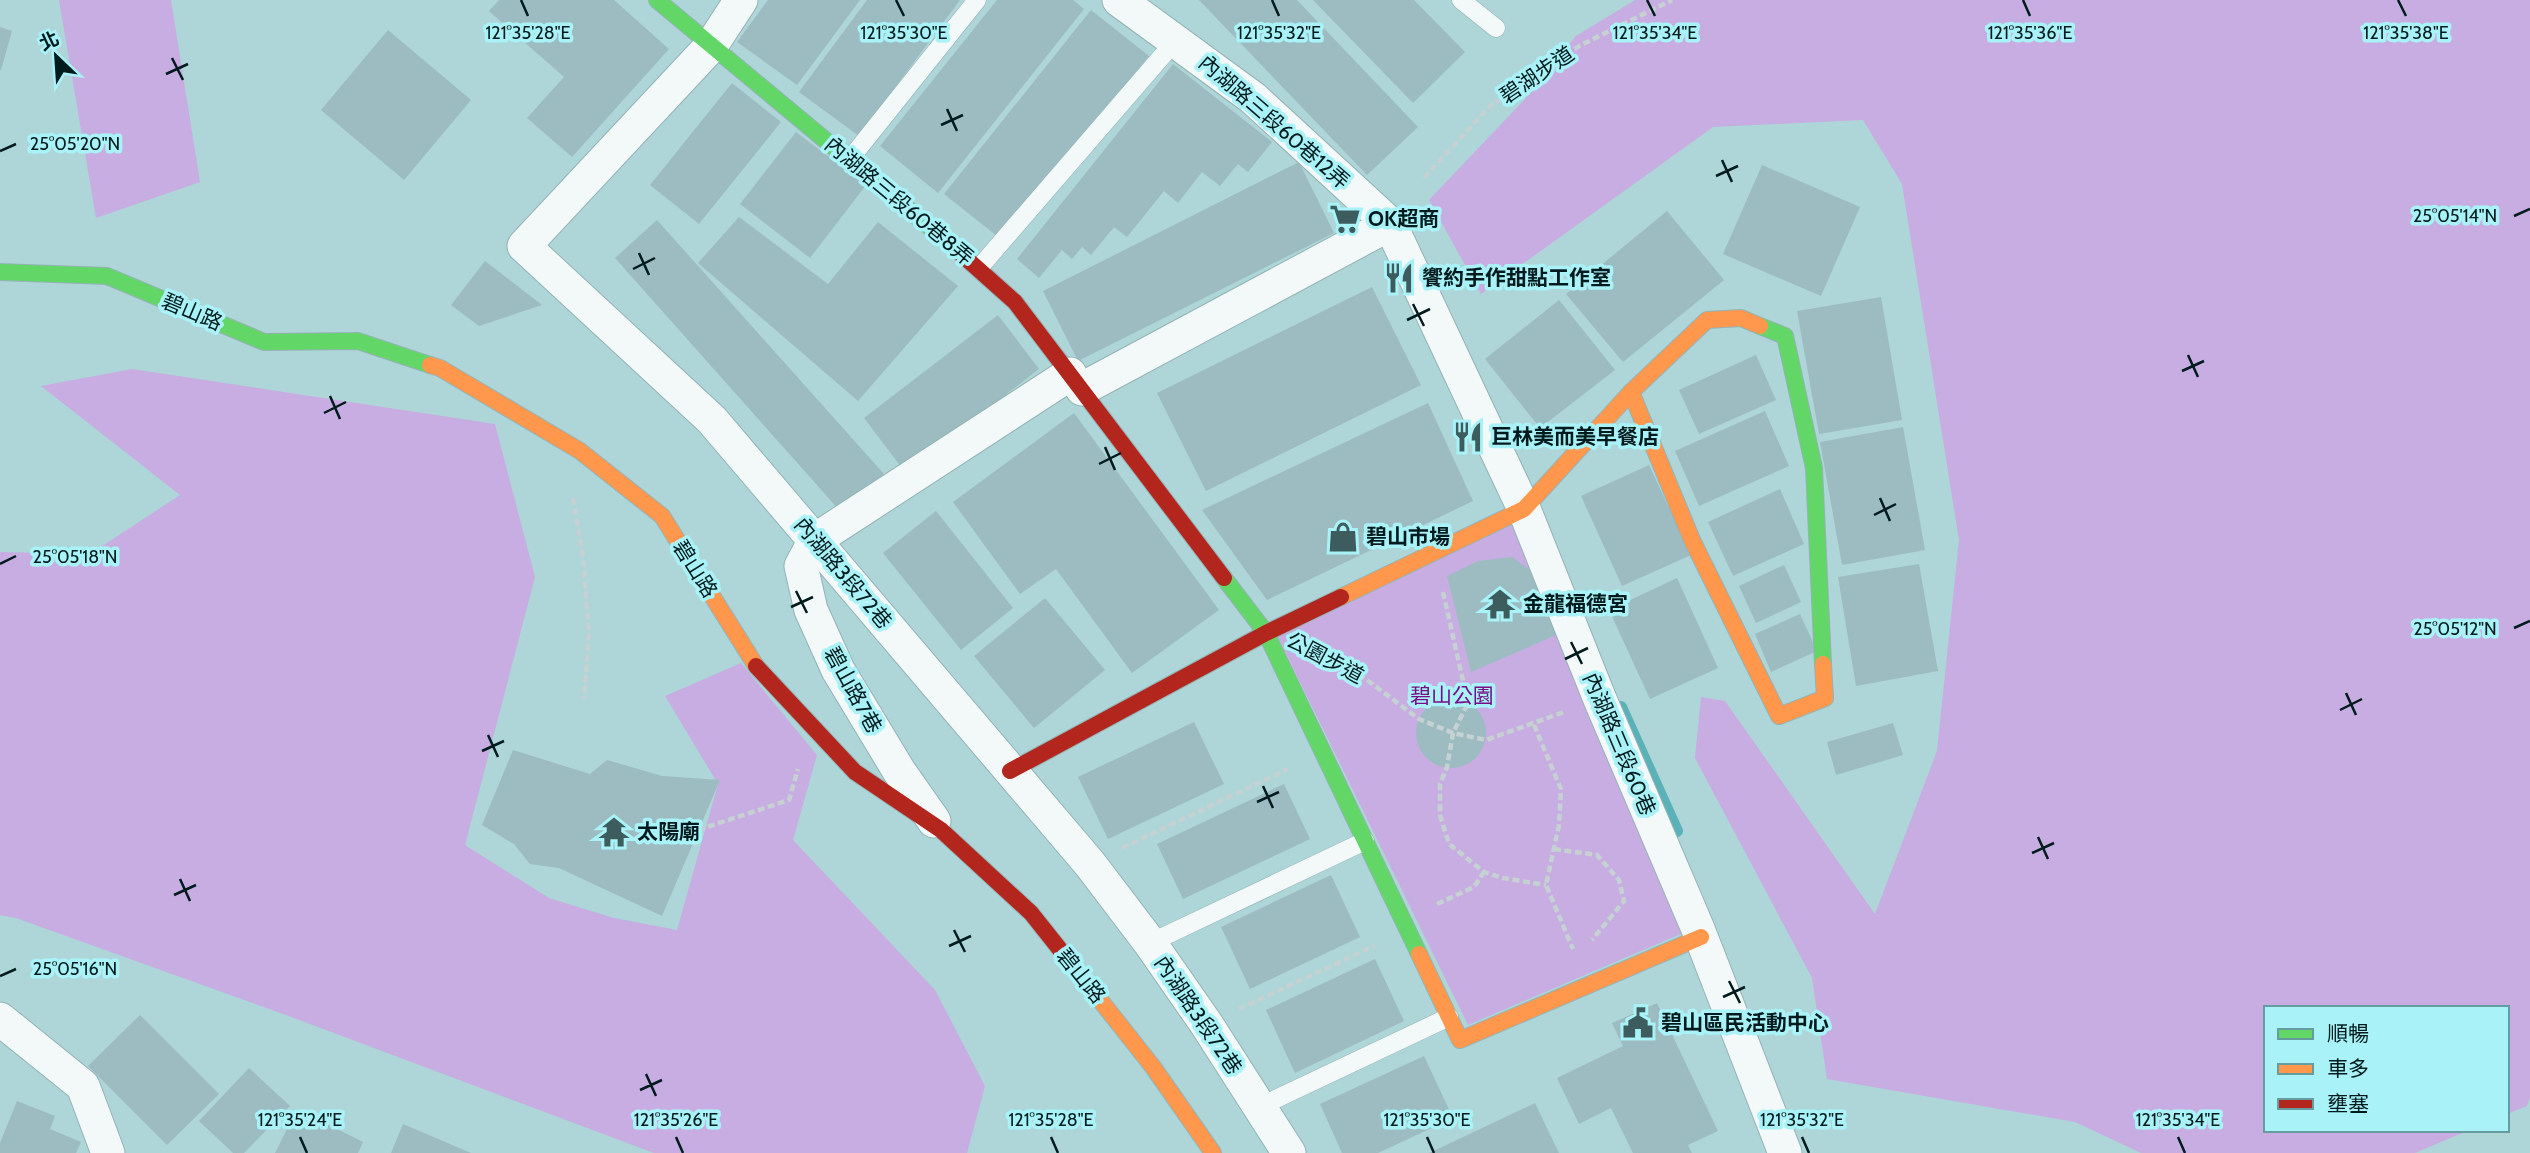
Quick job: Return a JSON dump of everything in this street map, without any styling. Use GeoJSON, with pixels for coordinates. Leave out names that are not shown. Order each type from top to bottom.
{"type":"FeatureCollection","features":[{"type":"Feature","properties":{"kind":"street"},"geometry":{"type":"LineString","coordinates":[[657,0],[711,46],[741,0]]}},
{"type":"Feature","properties":{"kind":"street","name":"內湖路三段60巷12弄"},"geometry":{"type":"LineString","coordinates":[[1119,0],[1253,98],[1391,224]]}},
{"type":"Feature","properties":{"kind":"street","name":"內湖路三段60巷8弄"},"geometry":{"type":"LineString","coordinates":[[711,46],[850,159],[979,268],[1015,302],[1266,633],[1460,1040],[1587,987]]}},
{"type":"Feature","properties":{"kind":"street","name":"內湖路3段72巷"},"geometry":{"type":"LineString","coordinates":[[711,46],[524,246],[712,420],[1090,864],[1207,1025],[1289,1153]]}},
{"type":"Feature","properties":{"kind":"street"},"geometry":{"type":"LineString","coordinates":[[815,540],[1076,381],[1391,224]]}},
{"type":"Feature","properties":{"kind":"street","name":"內湖路三段60巷"},"geometry":{"type":"LineString","coordinates":[[1391,224],[1524,509],[1599,697],[1701,937],[1785,1153]]}},
{"type":"Feature","properties":{"kind":"street","name":"碧山路"},"geometry":{"type":"LineString","coordinates":[[0,272],[107,276],[264,342],[358,341],[440,368],[580,451],[662,516],[750,659],[855,772],[941,830],[1031,913],[1153,1067],[1213,1153]]}},
{"type":"Feature","properties":{"kind":"street"},"geometry":{"type":"LineString","coordinates":[[1010,771],[1266,633],[1524,509],[1631,392],[1707,320],[1741,318],[1785,336],[1814,468],[1825,698],[1779,716],[1692,540],[1631,392]]}},
{"type":"Feature","properties":{"kind":"street","name":"碧山路7巷"},"geometry":{"type":"LineString","coordinates":[[815,540],[801,566],[811,611],[838,670],[899,771],[941,830]]}},
{"type":"Feature","properties":{"kind":"street"},"geometry":{"type":"LineString","coordinates":[[1587,987],[1701,937]]}},
{"type":"Feature","properties":{"kind":"street"},"geometry":{"type":"LineString","coordinates":[[0,1019],[83,1086],[108,1153]]}},
{"type":"Feature","properties":{"kind":"lane"},"geometry":{"type":"LineString","coordinates":[[850,159],[977,0]]}},
{"type":"Feature","properties":{"kind":"lane"},"geometry":{"type":"LineString","coordinates":[[1461,0],[1496,28]]}},
{"type":"Feature","properties":{"kind":"lane"},"geometry":{"type":"LineString","coordinates":[[979,268],[1176,40]]}},
{"type":"Feature","properties":{"kind":"lane"},"geometry":{"type":"LineString","coordinates":[[1150,943],[1365,841]]}},
{"type":"Feature","properties":{"kind":"lane"},"geometry":{"type":"LineString","coordinates":[[1259,1107],[1449,1017]]}},
{"type":"Feature","properties":{"kind":"path","name":"碧湖步道"},"geometry":{"type":"LineString","coordinates":[[1423,178],[1489,107],[1579,46],[1672,0]]}},
{"type":"Feature","properties":{"kind":"path"},"geometry":{"type":"LineString","coordinates":[[564,442],[583,556],[589,633],[584,699]]}},
{"type":"Feature","properties":{"kind":"path"},"geometry":{"type":"LineString","coordinates":[[1440,581],[1468,703],[1452,733],[1447,767],[1440,784],[1440,815],[1449,844],[1484,872],[1546,885]]}},
{"type":"Feature","properties":{"kind":"path","name":"公園步道"},"geometry":{"type":"LineString","coordinates":[[1321,654],[1355,671],[1419,719],[1452,733],[1486,740],[1534,725],[1599,697]]}},
{"type":"Feature","properties":{"kind":"path"},"geometry":{"type":"LineString","coordinates":[[698,830],[789,800],[811,724]]}},
{"type":"Feature","properties":{"kind":"path"},"geometry":{"type":"LineString","coordinates":[[1534,725],[1561,789],[1559,825],[1546,885],[1587,987]]}},
{"type":"Feature","properties":{"kind":"path"},"geometry":{"type":"LineString","coordinates":[[1090,864],[1323,752]]}},
{"type":"Feature","properties":{"kind":"path"},"geometry":{"type":"LineString","coordinates":[[1554,849],[1597,855],[1619,880],[1624,901],[1601,927],[1578,961]]}},
{"type":"Feature","properties":{"kind":"path"},"geometry":{"type":"LineString","coordinates":[[1207,1025],[1474,887],[1484,872]]}},
{"type":"Feature","properties":{"kind":"green space"},"geometry":{"type":"Polygon","coordinates":[[[59,0],[171,0],[200,182],[96,218],[59,0]]]}},
{"type":"Feature","properties":{"kind":"green space"},"geometry":{"type":"Polygon","coordinates":[[[1635,0],[2530,0],[2530,1097],[2527,1106],[2509,1113],[2509,1006],[2264,1006],[2264,1132],[2464,1132],[2415,1153],[2141,1153],[2075,1122],[1827,1079],[1812,978],[1695,758],[1701,697],[1725,701],[1875,914],[1937,751],[1959,540],[1902,184],[1863,120],[1713,127],[1481,294],[1429,200],[1525,99],[1576,36],[1635,0]]]}},
{"type":"Feature","properties":{"kind":"green space"},"geometry":{"type":"Polygon","coordinates":[[[132,369],[495,424],[535,577],[465,845],[549,898],[614,918],[677,930],[718,784],[665,696],[741,663],[817,755],[793,840],[935,990],[985,1086],[967,1153],[654,1153],[294,1018],[16,918],[0,915],[0,552],[90,554],[180,495],[41,386],[132,369]]]}},
{"type":"Feature","properties":{"kind":"green space","name":"碧山公園"},"geometry":{"type":"Polygon","coordinates":[[[1519,516],[1690,930],[1468,1025],[1276,633],[1519,516]]]}},
{"type":"Feature","properties":{"kind":"building"},"geometry":{"type":"Polygon","coordinates":[[[499,0],[614,0],[669,49],[572,157],[527,118],[564,77],[489,11],[499,0]]]}},
{"type":"Feature","properties":{"kind":"building"},"geometry":{"type":"Polygon","coordinates":[[[768,0],[860,0],[797,85],[737,42],[768,0]]]}},
{"type":"Feature","properties":{"kind":"building"},"geometry":{"type":"Polygon","coordinates":[[[867,0],[960,0],[859,136],[799,92],[867,0]]]}},
{"type":"Feature","properties":{"kind":"building"},"geometry":{"type":"Polygon","coordinates":[[[997,0],[1073,0],[1084,9],[938,193],[880,146],[997,0]]]}},
{"type":"Feature","properties":{"kind":"building"},"geometry":{"type":"Polygon","coordinates":[[[1199,0],[1297,0],[1418,127],[1367,175],[1199,0]]]}},
{"type":"Feature","properties":{"kind":"building"},"geometry":{"type":"Polygon","coordinates":[[[1313,0],[1414,0],[1465,52],[1413,103],[1313,0]]]}},
{"type":"Feature","properties":{"kind":"building"},"geometry":{"type":"Polygon","coordinates":[[[1091,10],[1149,56],[1002,240],[944,194],[1091,10]]]}},
{"type":"Feature","properties":{"kind":"building"},"geometry":{"type":"Polygon","coordinates":[[[0,27],[12,31],[1,70],[0,70],[0,27]]]}},
{"type":"Feature","properties":{"kind":"building"},"geometry":{"type":"Polygon","coordinates":[[[388,30],[471,100],[404,180],[321,110],[388,30]]]}},
{"type":"Feature","properties":{"kind":"building"},"geometry":{"type":"Polygon","coordinates":[[[1173,64],[1272,142],[1248,172],[1238,164],[1220,186],[1202,172],[1178,203],[1164,191],[1127,237],[1114,227],[1091,255],[1082,247],[1072,259],[1062,250],[1039,278],[1017,259],[1173,64]]]}},
{"type":"Feature","properties":{"kind":"building"},"geometry":{"type":"Polygon","coordinates":[[[732,83],[781,122],[699,224],[650,185],[732,83]]]}},
{"type":"Feature","properties":{"kind":"building"},"geometry":{"type":"Polygon","coordinates":[[[796,132],[866,185],[810,258],[740,204],[796,132]]]}},
{"type":"Feature","properties":{"kind":"building"},"geometry":{"type":"Polygon","coordinates":[[[1299,162],[1334,233],[1078,361],[1043,291],[1299,162]]]}},
{"type":"Feature","properties":{"kind":"building"},"geometry":{"type":"Polygon","coordinates":[[[1762,165],[1860,207],[1821,296],[1723,254],[1762,165]]]}},
{"type":"Feature","properties":{"kind":"building"},"geometry":{"type":"Polygon","coordinates":[[[1667,211],[1724,280],[1623,362],[1566,294],[1667,211]]]}},
{"type":"Feature","properties":{"kind":"building"},"geometry":{"type":"Polygon","coordinates":[[[739,217],[828,284],[878,222],[958,286],[858,401],[698,263],[739,217]]]}},
{"type":"Feature","properties":{"kind":"building"},"geometry":{"type":"Polygon","coordinates":[[[657,220],[884,474],[841,512],[615,258],[657,220]]]}},
{"type":"Feature","properties":{"kind":"building"},"geometry":{"type":"Polygon","coordinates":[[[485,261],[542,305],[479,326],[451,305],[485,261]]]}},
{"type":"Feature","properties":{"kind":"building"},"geometry":{"type":"Polygon","coordinates":[[[1372,287],[1421,385],[1206,491],[1157,393],[1372,287]]]}},
{"type":"Feature","properties":{"kind":"building"},"geometry":{"type":"Polygon","coordinates":[[[1881,297],[1902,420],[1819,434],[1797,311],[1881,297]]]}},
{"type":"Feature","properties":{"kind":"building"},"geometry":{"type":"Polygon","coordinates":[[[1559,300],[1615,370],[1540,428],[1485,359],[1559,300]]]}},
{"type":"Feature","properties":{"kind":"building"},"geometry":{"type":"Polygon","coordinates":[[[998,315],[1039,369],[905,472],[864,418],[998,315]]]}},
{"type":"Feature","properties":{"kind":"building"},"geometry":{"type":"Polygon","coordinates":[[[1756,355],[1776,400],[1699,434],[1679,390],[1756,355]]]}},
{"type":"Feature","properties":{"kind":"building"},"geometry":{"type":"Polygon","coordinates":[[[1428,403],[1473,501],[1267,600],[1202,510],[1428,403]]]}},
{"type":"Feature","properties":{"kind":"building"},"geometry":{"type":"Polygon","coordinates":[[[1765,411],[1789,466],[1699,506],[1675,451],[1765,411]]]}},
{"type":"Feature","properties":{"kind":"building"},"geometry":{"type":"Polygon","coordinates":[[[1074,413],[1219,610],[1132,673],[1056,569],[1020,594],[953,502],[1074,413]]]}},
{"type":"Feature","properties":{"kind":"building"},"geometry":{"type":"Polygon","coordinates":[[[1903,427],[1925,550],[1842,565],[1820,442],[1903,427]]]}},
{"type":"Feature","properties":{"kind":"building"},"geometry":{"type":"Polygon","coordinates":[[[1649,465],[1691,555],[1622,586],[1581,496],[1649,465]]]}},
{"type":"Feature","properties":{"kind":"building"},"geometry":{"type":"Polygon","coordinates":[[[1780,489],[1804,544],[1733,576],[1708,522],[1780,489]]]}},
{"type":"Feature","properties":{"kind":"building"},"geometry":{"type":"Polygon","coordinates":[[[936,511],[1013,608],[961,650],[883,553],[936,511]]]}},
{"type":"Feature","properties":{"kind":"building","name":"金龍福德宮"},"geometry":{"type":"Polygon","coordinates":[[[1512,557],[1530,570],[1561,633],[1471,672],[1447,576],[1478,561],[1512,557]]]}},
{"type":"Feature","properties":{"kind":"building"},"geometry":{"type":"Polygon","coordinates":[[[1919,564],[1938,671],[1856,686],[1838,577],[1919,564]]]}},
{"type":"Feature","properties":{"kind":"building"},"geometry":{"type":"Polygon","coordinates":[[[1784,565],[1801,602],[1756,623],[1739,586],[1784,565]]]}},
{"type":"Feature","properties":{"kind":"building"},"geometry":{"type":"Polygon","coordinates":[[[1677,578],[1718,668],[1650,699],[1609,610],[1677,578]]]}},
{"type":"Feature","properties":{"kind":"building"},"geometry":{"type":"Polygon","coordinates":[[[1045,598],[1105,670],[1034,728],[974,656],[1045,598]]]}},
{"type":"Feature","properties":{"kind":"building"},"geometry":{"type":"Polygon","coordinates":[[[1800,614],[1817,651],[1771,672],[1755,634],[1800,614]]]}},
{"type":"Feature","properties":{"kind":"building"},"geometry":{"type":"Polygon","coordinates":[[[1451,698],[1470,704],[1480,714],[1486,733],[1480,752],[1470,762],[1451,768],[1432,762],[1422,752],[1416,733],[1422,714],[1432,704],[1451,698]]]}},
{"type":"Feature","properties":{"kind":"building"},"geometry":{"type":"Polygon","coordinates":[[[1194,722],[1224,784],[1108,839],[1078,777],[1194,722]]]}},
{"type":"Feature","properties":{"kind":"building"},"geometry":{"type":"Polygon","coordinates":[[[1893,723],[1903,755],[1836,775],[1827,742],[1893,723]]]}},
{"type":"Feature","properties":{"kind":"building"},"geometry":{"type":"Polygon","coordinates":[[[513,750],[590,774],[607,760],[662,776],[720,780],[662,916],[559,868],[530,864],[514,844],[482,825],[513,750]]]}},
{"type":"Feature","properties":{"kind":"building"},"geometry":{"type":"Polygon","coordinates":[[[1284,784],[1310,839],[1183,899],[1157,844],[1284,784]]]}},
{"type":"Feature","properties":{"kind":"building"},"geometry":{"type":"Polygon","coordinates":[[[1331,875],[1360,937],[1250,989],[1221,927],[1331,875]]]}},
{"type":"Feature","properties":{"kind":"building"},"geometry":{"type":"Polygon","coordinates":[[[1375,959],[1404,1021],[1295,1073],[1266,1010],[1375,959]]]}},
{"type":"Feature","properties":{"kind":"building"},"geometry":{"type":"Polygon","coordinates":[[[1657,1003],[1718,1131],[1688,1145],[1692,1153],[1633,1153],[1611,1108],[1579,1124],[1557,1078],[1623,1046],[1612,1023],[1657,1003]]]}},
{"type":"Feature","properties":{"kind":"building"},"geometry":{"type":"Polygon","coordinates":[[[140,1015],[219,1094],[167,1145],[88,1066],[140,1015]]]}},
{"type":"Feature","properties":{"kind":"building"},"geometry":{"type":"Polygon","coordinates":[[[1424,1056],[1453,1118],[1378,1153],[1342,1153],[1320,1104],[1424,1056]]]}},
{"type":"Feature","properties":{"kind":"building"},"geometry":{"type":"Polygon","coordinates":[[[249,1068],[290,1106],[244,1153],[233,1153],[199,1121],[249,1068]]]}},
{"type":"Feature","properties":{"kind":"building"},"geometry":{"type":"Polygon","coordinates":[[[17,1101],[55,1116],[50,1129],[81,1142],[76,1153],[0,1153],[0,1143],[17,1101]]]}},
{"type":"Feature","properties":{"kind":"building"},"geometry":{"type":"Polygon","coordinates":[[[1535,1103],[1559,1153],[1429,1153],[1440,1148],[1535,1103]]]}},
{"type":"Feature","properties":{"kind":"building"},"geometry":{"type":"Polygon","coordinates":[[[297,1109],[363,1142],[358,1153],[275,1153],[297,1109]]]}},
{"type":"Feature","properties":{"kind":"building"},"geometry":{"type":"Polygon","coordinates":[[[403,1124],[471,1153],[391,1153],[403,1124]]]}},
{"type":"Feature","properties":{"kind":"waterway"},"geometry":{"type":"LineString","coordinates":[[1621,707],[1677,831]]}},
{"type":"Feature","properties":{"kind":"traffic: fast"},"geometry":{"type":"LineString","coordinates":[[657,0],[950,244]]}},
{"type":"Feature","properties":{"kind":"traffic: fast"},"geometry":{"type":"LineString","coordinates":[[0,272],[107,276],[264,342],[358,341],[430,365]]}},
{"type":"Feature","properties":{"kind":"traffic: fast"},"geometry":{"type":"LineString","coordinates":[[1760,326],[1785,336],[1814,468],[1823,664]]}},
{"type":"Feature","properties":{"kind":"traffic: fast"},"geometry":{"type":"LineString","coordinates":[[1224,578],[1266,633],[1419,954]]}},
{"type":"Feature","properties":{"kind":"traffic: slow"},"geometry":{"type":"LineString","coordinates":[[1341,597],[1524,509],[1631,392],[1707,320],[1741,318],[1760,326]]}},
{"type":"Feature","properties":{"kind":"traffic: slow"},"geometry":{"type":"LineString","coordinates":[[430,365],[440,368],[580,451],[662,516],[756,666]]}},
{"type":"Feature","properties":{"kind":"traffic: slow"},"geometry":{"type":"LineString","coordinates":[[1631,392],[1692,540],[1779,716],[1825,698],[1823,664]]}},
{"type":"Feature","properties":{"kind":"traffic: slow"},"geometry":{"type":"LineString","coordinates":[[1419,954],[1460,1040],[1701,937]]}},
{"type":"Feature","properties":{"kind":"traffic: slow"},"geometry":{"type":"LineString","coordinates":[[1089,986],[1153,1067],[1213,1153]]}},
{"type":"Feature","properties":{"kind":"traffic: jam"},"geometry":{"type":"LineString","coordinates":[[950,244],[1015,302],[1224,578]]}},
{"type":"Feature","properties":{"kind":"traffic: jam"},"geometry":{"type":"LineString","coordinates":[[1010,771],[1266,633],[1341,597]]}},
{"type":"Feature","properties":{"kind":"traffic: jam"},"geometry":{"type":"LineString","coordinates":[[756,666],[855,772],[941,830],[1031,913],[1089,986]]}},
{"type":"Feature","properties":{"kind":"place","name":"OK超商"},"geometry":{"type":"Point","coordinates":[1345,219]}},
{"type":"Feature","properties":{"kind":"place","name":"饗約手作甜點工作室"},"geometry":{"type":"Point","coordinates":[1399,278]}},
{"type":"Feature","properties":{"kind":"place","name":"巨林美而美早餐店"},"geometry":{"type":"Point","coordinates":[1468,437]}},
{"type":"Feature","properties":{"kind":"place","name":"碧山市場"},"geometry":{"type":"Point","coordinates":[1343,537]}},
{"type":"Feature","properties":{"kind":"place","name":"金龍福德宮"},"geometry":{"type":"Point","coordinates":[1500,604]}},
{"type":"Feature","properties":{"kind":"place","name":"太陽廟"},"geometry":{"type":"Point","coordinates":[614,832]}},
{"type":"Feature","properties":{"kind":"place","name":"碧山區民活動中心"},"geometry":{"type":"Point","coordinates":[1638,1023]}}]}
